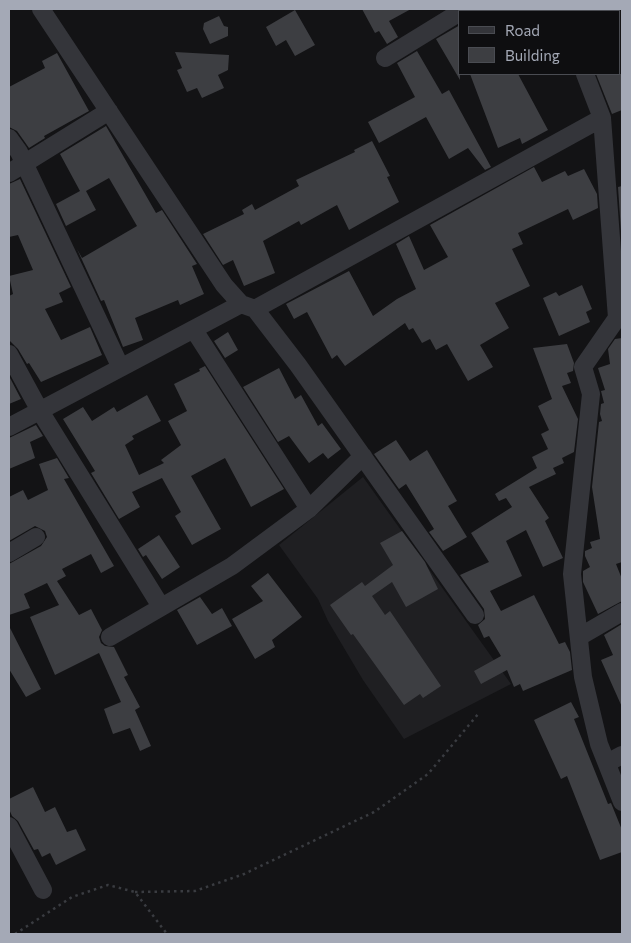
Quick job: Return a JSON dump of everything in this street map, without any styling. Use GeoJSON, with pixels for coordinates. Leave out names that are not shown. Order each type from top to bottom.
{"type":"FeatureCollection","features":[{"type":"Feature","properties":{"kind":"street"},"geometry":{"type":"LineString","coordinates":[[41,9],[214,271],[298,365],[475,615]]}},
{"type":"Feature","properties":{"kind":"street"},"geometry":{"type":"LineString","coordinates":[[385,58],[458,12]]}},
{"type":"Feature","properties":{"kind":"street"},"geometry":{"type":"LineString","coordinates":[[585,75],[602,118],[620,317],[583,367],[591,394],[572,574],[583,677],[599,744],[615,759],[622,802]]}},
{"type":"Feature","properties":{"kind":"street"},"geometry":{"type":"LineString","coordinates":[[9,173],[109,112]]}},
{"type":"Feature","properties":{"kind":"street"},"geometry":{"type":"LineString","coordinates":[[9,427],[120,366],[194,330],[248,307],[602,118]]}},
{"type":"Feature","properties":{"kind":"street"},"geometry":{"type":"LineString","coordinates":[[9,138],[24,164],[120,366]]}},
{"type":"Feature","properties":{"kind":"street"},"geometry":{"type":"LineString","coordinates":[[194,330],[308,510]]}},
{"type":"Feature","properties":{"kind":"street"},"geometry":{"type":"LineString","coordinates":[[9,354],[40,411],[160,605]]}},
{"type":"Feature","properties":{"kind":"street"},"geometry":{"type":"LineString","coordinates":[[110,637],[160,605],[232,566],[308,510],[363,456]]}},
{"type":"Feature","properties":{"kind":"street"},"geometry":{"type":"LineString","coordinates":[[9,553],[36,537]]}},
{"type":"Feature","properties":{"kind":"street"},"geometry":{"type":"LineString","coordinates":[[579,638],[622,612]]}},
{"type":"Feature","properties":{"kind":"street"},"geometry":{"type":"LineString","coordinates":[[9,826],[43,890]]}},
{"type":"Feature","properties":{"kind":"path"},"geometry":{"type":"LineString","coordinates":[[15,934],[72,897],[108,885],[135,892],[195,891],[244,874],[374,812],[428,774],[479,713]]}},
{"type":"Feature","properties":{"kind":"path"},"geometry":{"type":"LineString","coordinates":[[135,892],[167,934]]}},
{"type":"Feature","properties":{"kind":"shaded area"},"geometry":{"type":"Polygon","coordinates":[[[363,477],[511,684],[404,739],[363,680],[328,621],[318,599],[279,545],[363,477]]]}},
{"type":"Feature","properties":{"kind":"building"},"geometry":{"type":"Polygon","coordinates":[[[362,9],[411,9],[389,21],[398,37],[387,44],[379,31],[375,33],[362,9]]]}},
{"type":"Feature","properties":{"kind":"building"},"geometry":{"type":"Polygon","coordinates":[[[295,10],[315,45],[295,56],[286,40],[276,46],[266,27],[295,10]]]}},
{"type":"Feature","properties":{"kind":"building"},"geometry":{"type":"Polygon","coordinates":[[[219,16],[224,26],[228,27],[228,36],[210,44],[203,29],[204,23],[219,16]]]}},
{"type":"Feature","properties":{"kind":"building"},"geometry":{"type":"Polygon","coordinates":[[[458,26],[458,75],[460,75],[460,80],[436,39],[458,26]]]}},
{"type":"Feature","properties":{"kind":"building"},"geometry":{"type":"Polygon","coordinates":[[[417,51],[442,94],[449,90],[491,167],[485,170],[468,148],[449,159],[426,117],[379,143],[368,122],[415,97],[397,63],[417,51]]]}},
{"type":"Feature","properties":{"kind":"building"},"geometry":{"type":"Polygon","coordinates":[[[175,52],[229,55],[228,70],[218,75],[224,88],[202,98],[197,88],[187,92],[177,70],[182,68],[175,52]]]}},
{"type":"Feature","properties":{"kind":"building"},"geometry":{"type":"Polygon","coordinates":[[[57,53],[89,111],[44,136],[45,138],[29,148],[17,131],[9,127],[9,87],[45,68],[42,61],[57,53]]]}},
{"type":"Feature","properties":{"kind":"building"},"geometry":{"type":"Polygon","coordinates":[[[622,74],[622,110],[612,114],[596,75],[622,74]]]}},
{"type":"Feature","properties":{"kind":"building"},"geometry":{"type":"Polygon","coordinates":[[[470,75],[519,75],[548,130],[522,144],[520,138],[498,148],[470,75]]]}},
{"type":"Feature","properties":{"kind":"building"},"geometry":{"type":"Polygon","coordinates":[[[106,126],[156,213],[162,210],[197,264],[192,266],[204,294],[180,305],[178,300],[135,318],[143,340],[123,347],[104,300],[101,301],[77,249],[82,258],[137,226],[109,178],[86,191],[96,210],[66,226],[56,204],[80,191],[60,154],[106,126]]]}},
{"type":"Feature","properties":{"kind":"building"},"geometry":{"type":"Polygon","coordinates":[[[372,141],[390,176],[387,177],[399,202],[349,230],[337,205],[301,225],[299,221],[263,241],[275,273],[244,286],[233,260],[223,265],[203,234],[244,214],[242,210],[252,204],[255,210],[299,186],[296,180],[355,152],[354,150],[372,141]]]}},
{"type":"Feature","properties":{"kind":"building"},"geometry":{"type":"Polygon","coordinates":[[[534,167],[542,182],[565,171],[568,176],[584,169],[597,194],[598,208],[573,220],[568,209],[518,233],[523,244],[512,249],[530,286],[495,303],[509,328],[480,345],[493,367],[468,381],[447,344],[436,350],[430,339],[422,343],[413,328],[409,330],[405,323],[345,366],[337,355],[332,359],[307,312],[294,319],[286,304],[349,271],[373,316],[397,299],[416,289],[396,244],[409,236],[424,270],[448,257],[430,225],[534,167]]]}},
{"type":"Feature","properties":{"kind":"building"},"geometry":{"type":"Polygon","coordinates":[[[20,179],[71,287],[59,293],[63,302],[45,309],[61,340],[90,327],[102,355],[41,382],[29,363],[27,364],[18,349],[9,340],[9,296],[13,294],[9,276],[33,270],[18,235],[9,237],[9,184],[20,179]]]}},
{"type":"Feature","properties":{"kind":"building"},"geometry":{"type":"Polygon","coordinates":[[[622,186],[622,246],[618,187],[622,186]]]}},
{"type":"Feature","properties":{"kind":"building"},"geometry":{"type":"Polygon","coordinates":[[[582,285],[592,309],[586,312],[590,322],[559,336],[543,298],[556,292],[559,296],[582,285]]]}},
{"type":"Feature","properties":{"kind":"building"},"geometry":{"type":"Polygon","coordinates":[[[228,332],[238,350],[225,358],[214,341],[228,332]]]}},
{"type":"Feature","properties":{"kind":"building"},"geometry":{"type":"Polygon","coordinates":[[[622,338],[622,562],[616,564],[622,579],[622,601],[598,614],[583,582],[583,571],[590,567],[585,551],[592,548],[590,542],[600,539],[592,487],[599,422],[602,421],[600,414],[601,404],[604,403],[601,391],[605,390],[598,368],[610,364],[608,349],[615,339],[622,338]]]}},
{"type":"Feature","properties":{"kind":"building"},"geometry":{"type":"Polygon","coordinates":[[[567,344],[574,363],[573,371],[567,373],[571,383],[562,386],[578,419],[574,452],[562,458],[564,463],[553,468],[556,474],[529,487],[549,518],[545,521],[563,558],[543,567],[526,530],[506,541],[522,576],[490,591],[501,611],[534,595],[559,644],[565,642],[570,652],[572,670],[523,691],[520,684],[514,687],[507,670],[481,684],[474,671],[501,656],[489,636],[484,638],[478,625],[485,619],[484,609],[460,575],[489,562],[471,533],[512,507],[506,498],[499,501],[495,494],[537,468],[532,457],[548,449],[541,434],[549,430],[538,406],[552,399],[533,348],[567,344]]]}},
{"type":"Feature","properties":{"kind":"building"},"geometry":{"type":"Polygon","coordinates":[[[205,366],[284,489],[251,507],[225,458],[191,476],[221,529],[192,545],[175,516],[181,512],[162,478],[132,492],[140,507],[119,519],[91,473],[95,471],[63,419],[83,407],[92,421],[114,407],[117,412],[147,395],[161,421],[132,436],[134,439],[125,445],[139,475],[164,463],[161,460],[181,445],[168,421],[187,411],[174,384],[200,371],[199,369],[205,366]]]}},
{"type":"Feature","properties":{"kind":"building"},"geometry":{"type":"Polygon","coordinates":[[[279,368],[295,399],[301,395],[318,426],[322,423],[341,449],[328,459],[323,453],[309,463],[289,436],[278,442],[243,387],[279,368]]]}},
{"type":"Feature","properties":{"kind":"building"},"geometry":{"type":"Polygon","coordinates":[[[9,376],[21,399],[9,404],[9,376]]]}},
{"type":"Feature","properties":{"kind":"building"},"geometry":{"type":"Polygon","coordinates":[[[36,425],[43,436],[30,442],[35,458],[9,469],[9,438],[36,425]]]}},
{"type":"Feature","properties":{"kind":"building"},"geometry":{"type":"Polygon","coordinates":[[[396,440],[410,461],[427,450],[457,501],[448,506],[467,537],[443,551],[429,532],[434,529],[406,484],[399,489],[374,454],[396,440]]]}},
{"type":"Feature","properties":{"kind":"building"},"geometry":{"type":"Polygon","coordinates":[[[57,458],[69,478],[64,479],[114,566],[101,573],[91,554],[62,569],[66,576],[57,581],[79,615],[91,609],[102,630],[99,637],[101,643],[105,646],[114,647],[128,675],[124,677],[140,707],[135,710],[151,746],[140,751],[130,728],[113,734],[104,709],[121,702],[99,653],[55,675],[30,617],[59,605],[47,583],[24,594],[30,608],[9,615],[9,564],[41,546],[47,537],[45,531],[35,526],[9,541],[9,497],[23,490],[28,500],[48,490],[39,464],[57,458]]]}},
{"type":"Feature","properties":{"kind":"building"},"geometry":{"type":"Polygon","coordinates":[[[402,531],[425,562],[438,589],[406,607],[392,582],[372,596],[385,615],[390,611],[441,686],[423,698],[420,694],[404,705],[330,605],[362,582],[365,586],[393,565],[380,543],[402,531]]]}},
{"type":"Feature","properties":{"kind":"building"},"geometry":{"type":"Polygon","coordinates":[[[159,535],[180,567],[162,579],[146,555],[143,557],[138,549],[159,535]]]}},
{"type":"Feature","properties":{"kind":"building"},"geometry":{"type":"Polygon","coordinates":[[[268,573],[302,617],[272,640],[275,647],[255,659],[232,619],[263,601],[251,586],[268,573]]]}},
{"type":"Feature","properties":{"kind":"building"},"geometry":{"type":"Polygon","coordinates":[[[200,597],[212,614],[222,608],[232,626],[197,645],[177,610],[200,597]]]}},
{"type":"Feature","properties":{"kind":"building"},"geometry":{"type":"Polygon","coordinates":[[[622,624],[622,707],[601,660],[613,655],[604,635],[622,624]]]}},
{"type":"Feature","properties":{"kind":"building"},"geometry":{"type":"Polygon","coordinates":[[[9,626],[41,689],[26,697],[9,669],[9,626]]]}},
{"type":"Feature","properties":{"kind":"building"},"geometry":{"type":"Polygon","coordinates":[[[571,702],[579,717],[574,719],[608,804],[611,803],[622,830],[622,852],[600,860],[567,776],[561,779],[534,720],[571,702]]]}},
{"type":"Feature","properties":{"kind":"building"},"geometry":{"type":"Polygon","coordinates":[[[33,787],[45,812],[55,807],[67,832],[76,829],[86,850],[56,865],[50,853],[42,857],[38,849],[34,850],[9,809],[9,799],[33,787]]]}}]}
